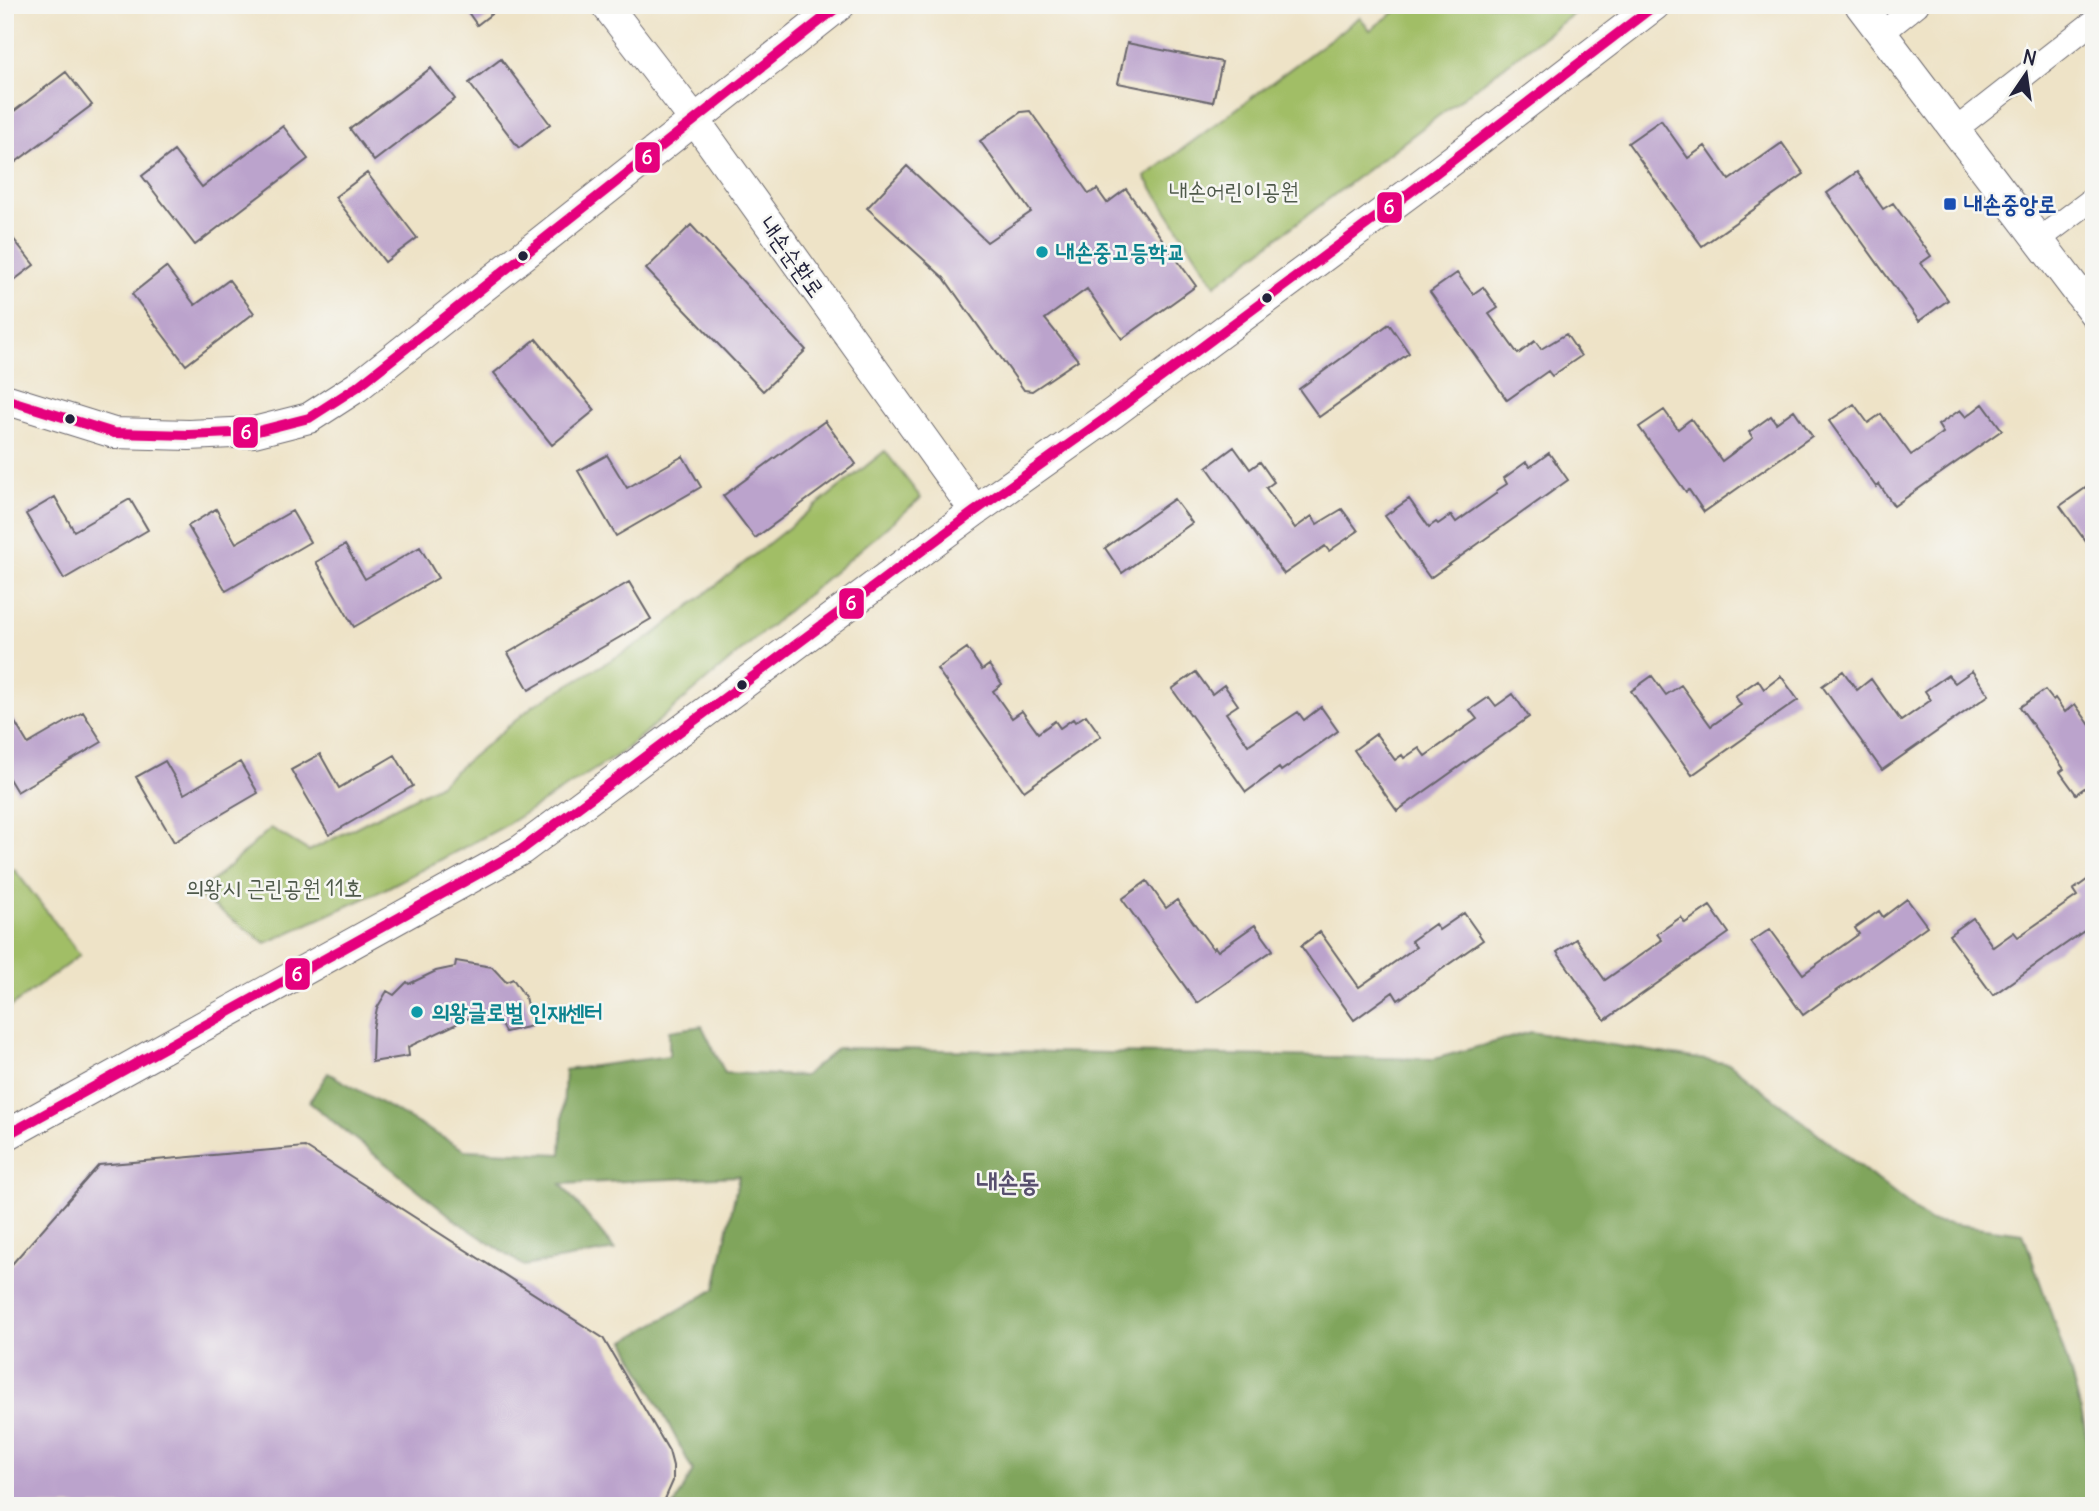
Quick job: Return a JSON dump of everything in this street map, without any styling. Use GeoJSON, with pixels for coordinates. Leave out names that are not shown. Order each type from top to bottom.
{"type":"FeatureCollection","features":[{"type":"Feature","properties":{"kind":"street","name":"내손순환로"},"geometry":{"type":"LineString","coordinates":[[606,5],[694,119],[975,510]]}},
{"type":"Feature","properties":{"kind":"street"},"geometry":{"type":"LineString","coordinates":[[5,399],[114,433],[189,435],[254,432],[309,418],[357,387],[840,5]]}},
{"type":"Feature","properties":{"kind":"street"},"geometry":{"type":"LineString","coordinates":[[5,1136],[521,850],[975,510],[1102,420],[1414,189],[1655,5]]}},
{"type":"Feature","properties":{"kind":"street"},"geometry":{"type":"LineString","coordinates":[[1860,5],[2094,313]]}},
{"type":"Feature","properties":{"kind":"street"},"geometry":{"type":"LineString","coordinates":[[1882,33],[1917,5]]}},
{"type":"Feature","properties":{"kind":"street"},"geometry":{"type":"LineString","coordinates":[[1955,130],[2094,21]]}},
{"type":"Feature","properties":{"kind":"street"},"geometry":{"type":"LineString","coordinates":[[2037,241],[2094,198]]}},
{"type":"Feature","properties":{"kind":"green space","name":"내손어린이공원"},"geometry":{"type":"Polygon","coordinates":[[[1404,5],[1585,5],[1215,285],[1145,177],[1360,17],[1370,30],[1404,5]]]}},
{"type":"Feature","properties":{"kind":"green space","name":"의왕시 근린공원 11호"},"geometry":{"type":"Polygon","coordinates":[[[885,451],[921,498],[621,753],[503,827],[383,890],[266,943],[197,895],[271,828],[309,851],[437,786],[534,705],[652,636],[885,451]]]}},
{"type":"Feature","properties":{"kind":"green space"},"geometry":{"type":"Polygon","coordinates":[[[14,869],[80,955],[5,1011],[5,875],[14,869]]]}},
{"type":"Feature","properties":{"kind":"green space"},"geometry":{"type":"Polygon","coordinates":[[[702,1026],[725,1073],[804,1076],[838,1048],[1434,1059],[1531,1032],[1730,1064],[1929,1221],[2023,1233],[2079,1403],[2092,1472],[2094,1506],[674,1506],[693,1471],[625,1341],[715,1289],[739,1176],[561,1184],[615,1250],[524,1266],[458,1222],[309,1102],[328,1073],[465,1150],[561,1154],[565,1070],[669,1056],[669,1031],[702,1026]]]}},
{"type":"Feature","properties":{"kind":"building"},"geometry":{"type":"Polygon","coordinates":[[[463,5],[503,5],[477,25],[463,5]]]}},
{"type":"Feature","properties":{"kind":"building"},"geometry":{"type":"Polygon","coordinates":[[[1127,43],[1222,62],[1213,102],[1118,83],[1127,43]]]}},
{"type":"Feature","properties":{"kind":"building"},"geometry":{"type":"Polygon","coordinates":[[[501,59],[550,124],[519,148],[469,83],[501,59]]]}},
{"type":"Feature","properties":{"kind":"building"},"geometry":{"type":"Polygon","coordinates":[[[431,68],[455,99],[374,161],[350,129],[431,68]]]}},
{"type":"Feature","properties":{"kind":"building"},"geometry":{"type":"Polygon","coordinates":[[[66,72],[92,105],[5,170],[5,118],[66,72]]]}},
{"type":"Feature","properties":{"kind":"building","name":"내손중고등학교"},"geometry":{"type":"Polygon","coordinates":[[[1030,111],[1089,194],[1097,189],[1107,203],[1126,189],[1196,286],[1122,339],[1087,289],[1045,319],[1078,360],[1032,391],[1024,390],[944,278],[867,208],[907,166],[987,242],[1031,212],[980,141],[1021,112],[1030,111]]]}},
{"type":"Feature","properties":{"kind":"building"},"geometry":{"type":"Polygon","coordinates":[[[1661,120],[1688,158],[1705,146],[1729,180],[1782,143],[1804,174],[1702,246],[1628,143],[1661,120]]]}},
{"type":"Feature","properties":{"kind":"building"},"geometry":{"type":"Polygon","coordinates":[[[283,126],[308,159],[195,245],[142,176],[174,151],[202,187],[283,126]]]}},
{"type":"Feature","properties":{"kind":"building"},"geometry":{"type":"Polygon","coordinates":[[[1857,172],[1883,209],[1893,203],[1931,256],[1921,263],[1948,300],[1919,321],[1827,193],[1857,172]]]}},
{"type":"Feature","properties":{"kind":"building"},"geometry":{"type":"Polygon","coordinates":[[[367,173],[417,238],[385,262],[335,197],[367,173]]]}},
{"type":"Feature","properties":{"kind":"building"},"geometry":{"type":"Polygon","coordinates":[[[691,225],[806,350],[763,391],[646,269],[691,225]]]}},
{"type":"Feature","properties":{"kind":"building"},"geometry":{"type":"Polygon","coordinates":[[[5,228],[34,265],[5,287],[5,228]]]}},
{"type":"Feature","properties":{"kind":"building"},"geometry":{"type":"Polygon","coordinates":[[[166,267],[195,305],[229,280],[254,313],[186,365],[132,294],[166,267]]]}},
{"type":"Feature","properties":{"kind":"building"},"geometry":{"type":"Polygon","coordinates":[[[1457,273],[1473,294],[1483,287],[1498,308],[1489,314],[1518,354],[1535,341],[1541,349],[1566,334],[1581,356],[1552,376],[1548,371],[1507,400],[1430,292],[1457,273]]]}},
{"type":"Feature","properties":{"kind":"building"},"geometry":{"type":"Polygon","coordinates":[[[1389,324],[1409,353],[1319,417],[1299,389],[1389,324]]]}},
{"type":"Feature","properties":{"kind":"building"},"geometry":{"type":"Polygon","coordinates":[[[536,339],[595,410],[552,445],[494,373],[536,339]]]}},
{"type":"Feature","properties":{"kind":"building"},"geometry":{"type":"Polygon","coordinates":[[[1854,404],[1868,423],[1881,414],[1911,455],[1943,433],[1938,425],[1960,410],[1966,417],[1983,404],[2002,430],[1894,506],[1879,484],[1876,487],[1829,421],[1854,404]]]}},
{"type":"Feature","properties":{"kind":"building"},"geometry":{"type":"Polygon","coordinates":[[[1664,410],[1678,429],[1691,419],[1722,461],[1753,438],[1749,432],[1771,416],[1776,423],[1794,410],[1812,436],[1704,512],[1689,490],[1686,492],[1639,427],[1664,410]]]}},
{"type":"Feature","properties":{"kind":"building"},"geometry":{"type":"Polygon","coordinates":[[[825,421],[856,464],[755,538],[723,496],[825,421]]]}},
{"type":"Feature","properties":{"kind":"building"},"geometry":{"type":"Polygon","coordinates":[[[1234,447],[1250,469],[1260,462],[1274,482],[1266,488],[1295,528],[1312,516],[1317,524],[1342,509],[1358,531],[1329,551],[1325,546],[1284,574],[1207,467],[1234,447]]]}},
{"type":"Feature","properties":{"kind":"building"},"geometry":{"type":"Polygon","coordinates":[[[1549,453],[1568,480],[1430,578],[1385,516],[1409,499],[1429,527],[1451,515],[1456,522],[1507,484],[1504,478],[1526,462],[1530,467],[1549,453]]]}},
{"type":"Feature","properties":{"kind":"building"},"geometry":{"type":"Polygon","coordinates":[[[607,455],[627,488],[683,456],[701,487],[616,536],[578,471],[607,455]]]}},
{"type":"Feature","properties":{"kind":"building"},"geometry":{"type":"Polygon","coordinates":[[[2094,482],[2094,553],[2060,506],[2094,482]]]}},
{"type":"Feature","properties":{"kind":"building"},"geometry":{"type":"Polygon","coordinates":[[[55,497],[74,531],[130,499],[148,530],[64,579],[26,514],[55,497]]]}},
{"type":"Feature","properties":{"kind":"building"},"geometry":{"type":"Polygon","coordinates":[[[1174,499],[1192,523],[1122,573],[1105,548],[1174,499]]]}},
{"type":"Feature","properties":{"kind":"building"},"geometry":{"type":"Polygon","coordinates":[[[216,509],[236,543],[292,511],[310,542],[226,591],[188,526],[216,509]]]}},
{"type":"Feature","properties":{"kind":"building"},"geometry":{"type":"Polygon","coordinates":[[[345,545],[365,579],[420,547],[438,578],[354,627],[316,562],[345,545]]]}},
{"type":"Feature","properties":{"kind":"building"},"geometry":{"type":"Polygon","coordinates":[[[629,582],[651,619],[529,690],[508,653],[629,582]]]}},
{"type":"Feature","properties":{"kind":"building"},"geometry":{"type":"Polygon","coordinates":[[[967,648],[982,670],[989,665],[1002,684],[993,691],[1012,718],[1022,711],[1038,733],[1055,721],[1060,728],[1073,719],[1075,722],[1086,715],[1101,736],[1024,791],[937,669],[967,648]]]}},
{"type":"Feature","properties":{"kind":"building"},"geometry":{"type":"Polygon","coordinates":[[[1843,671],[1857,690],[1871,679],[1901,721],[1931,700],[1925,691],[1948,675],[1955,683],[1972,671],[1989,695],[1882,770],[1822,686],[1843,671]]]}},
{"type":"Feature","properties":{"kind":"building"},"geometry":{"type":"Polygon","coordinates":[[[1196,672],[1212,694],[1224,685],[1238,705],[1226,713],[1248,745],[1298,712],[1304,720],[1321,707],[1338,731],[1246,792],[1172,689],[1196,672]]]}},
{"type":"Feature","properties":{"kind":"building"},"geometry":{"type":"Polygon","coordinates":[[[1652,676],[1666,695],[1681,685],[1711,726],[1741,705],[1735,696],[1758,680],[1764,689],[1781,676],[1798,700],[1692,775],[1631,691],[1652,676]]]}},
{"type":"Feature","properties":{"kind":"building"},"geometry":{"type":"Polygon","coordinates":[[[2045,690],[2065,712],[2075,704],[2094,731],[2094,781],[2076,794],[2060,772],[2064,769],[2020,707],[2045,690]]]}},
{"type":"Feature","properties":{"kind":"building"},"geometry":{"type":"Polygon","coordinates":[[[1513,694],[1529,717],[1397,811],[1354,750],[1376,734],[1395,760],[1402,755],[1404,758],[1419,748],[1425,756],[1477,719],[1470,710],[1489,697],[1496,706],[1513,694]]]}},
{"type":"Feature","properties":{"kind":"building"},"geometry":{"type":"Polygon","coordinates":[[[5,706],[28,744],[83,712],[102,742],[17,792],[5,772],[5,706]]]}},
{"type":"Feature","properties":{"kind":"building"},"geometry":{"type":"Polygon","coordinates":[[[320,754],[339,788],[395,755],[413,786],[329,835],[291,770],[320,754]]]}},
{"type":"Feature","properties":{"kind":"building"},"geometry":{"type":"Polygon","coordinates":[[[165,761],[184,794],[240,762],[258,793],[174,842],[136,777],[165,761]]]}},
{"type":"Feature","properties":{"kind":"building"},"geometry":{"type":"Polygon","coordinates":[[[2094,875],[2094,924],[1993,995],[1949,935],[1973,918],[1993,947],[2014,932],[2018,937],[2077,896],[2073,890],[2094,875]]]}},
{"type":"Feature","properties":{"kind":"building"},"geometry":{"type":"Polygon","coordinates":[[[1147,881],[1166,908],[1177,900],[1213,949],[1215,947],[1218,951],[1255,925],[1273,950],[1197,1003],[1122,899],[1147,881]]]}},
{"type":"Feature","properties":{"kind":"building"},"geometry":{"type":"Polygon","coordinates":[[[1907,899],[1927,926],[1803,1015],[1751,942],[1770,929],[1803,974],[1859,934],[1855,928],[1879,911],[1883,917],[1907,899]]]}},
{"type":"Feature","properties":{"kind":"building"},"geometry":{"type":"Polygon","coordinates":[[[1710,906],[1729,933],[1605,1020],[1557,952],[1576,939],[1605,980],[1662,940],[1657,934],[1681,917],[1685,923],[1710,906]]]}},
{"type":"Feature","properties":{"kind":"building"},"geometry":{"type":"Polygon","coordinates":[[[1464,913],[1483,940],[1398,1000],[1393,992],[1354,1020],[1301,946],[1320,932],[1359,987],[1416,947],[1411,941],[1435,924],[1439,930],[1464,913]]]}},
{"type":"Feature","properties":{"kind":"building","name":"의왕글로벌 인재센터"},"geometry":{"type":"Polygon","coordinates":[[[456,961],[492,967],[506,982],[513,979],[525,997],[532,1026],[505,1032],[495,1014],[481,1021],[477,1014],[408,1047],[409,1056],[372,1062],[373,1028],[377,1008],[387,991],[394,995],[407,982],[409,984],[436,971],[455,967],[456,961]]]}},
{"type":"Feature","properties":{"kind":"building"},"geometry":{"type":"Polygon","coordinates":[[[305,1147],[603,1338],[669,1451],[673,1481],[662,1506],[5,1506],[5,1272],[99,1165],[305,1147]]]}},
{"type":"Feature","properties":{"kind":"transit line","name":"6"},"geometry":{"type":"LineString","coordinates":[[5,399],[114,433],[189,435],[254,432],[309,418],[357,387],[840,5]]}},
{"type":"Feature","properties":{"kind":"transit line","name":"6"},"geometry":{"type":"LineString","coordinates":[[5,1136],[521,850],[975,511],[1113,413],[1436,173],[1655,5]]}},
{"type":"Feature","properties":{"kind":"place","name":"내손중앙로"},"geometry":{"type":"Point","coordinates":[1950,204]}},
{"type":"Feature","properties":{"kind":"place","name":"내손중고등학교"},"geometry":{"type":"Point","coordinates":[1042,252]}},
{"type":"Feature","properties":{"kind":"place","name":"의왕글로벌 인재센터"},"geometry":{"type":"Point","coordinates":[417,1012]}},
{"type":"Feature","properties":{"kind":"district","name":"내손동"},"geometry":{"type":"Point","coordinates":[1008,1182]}}]}
